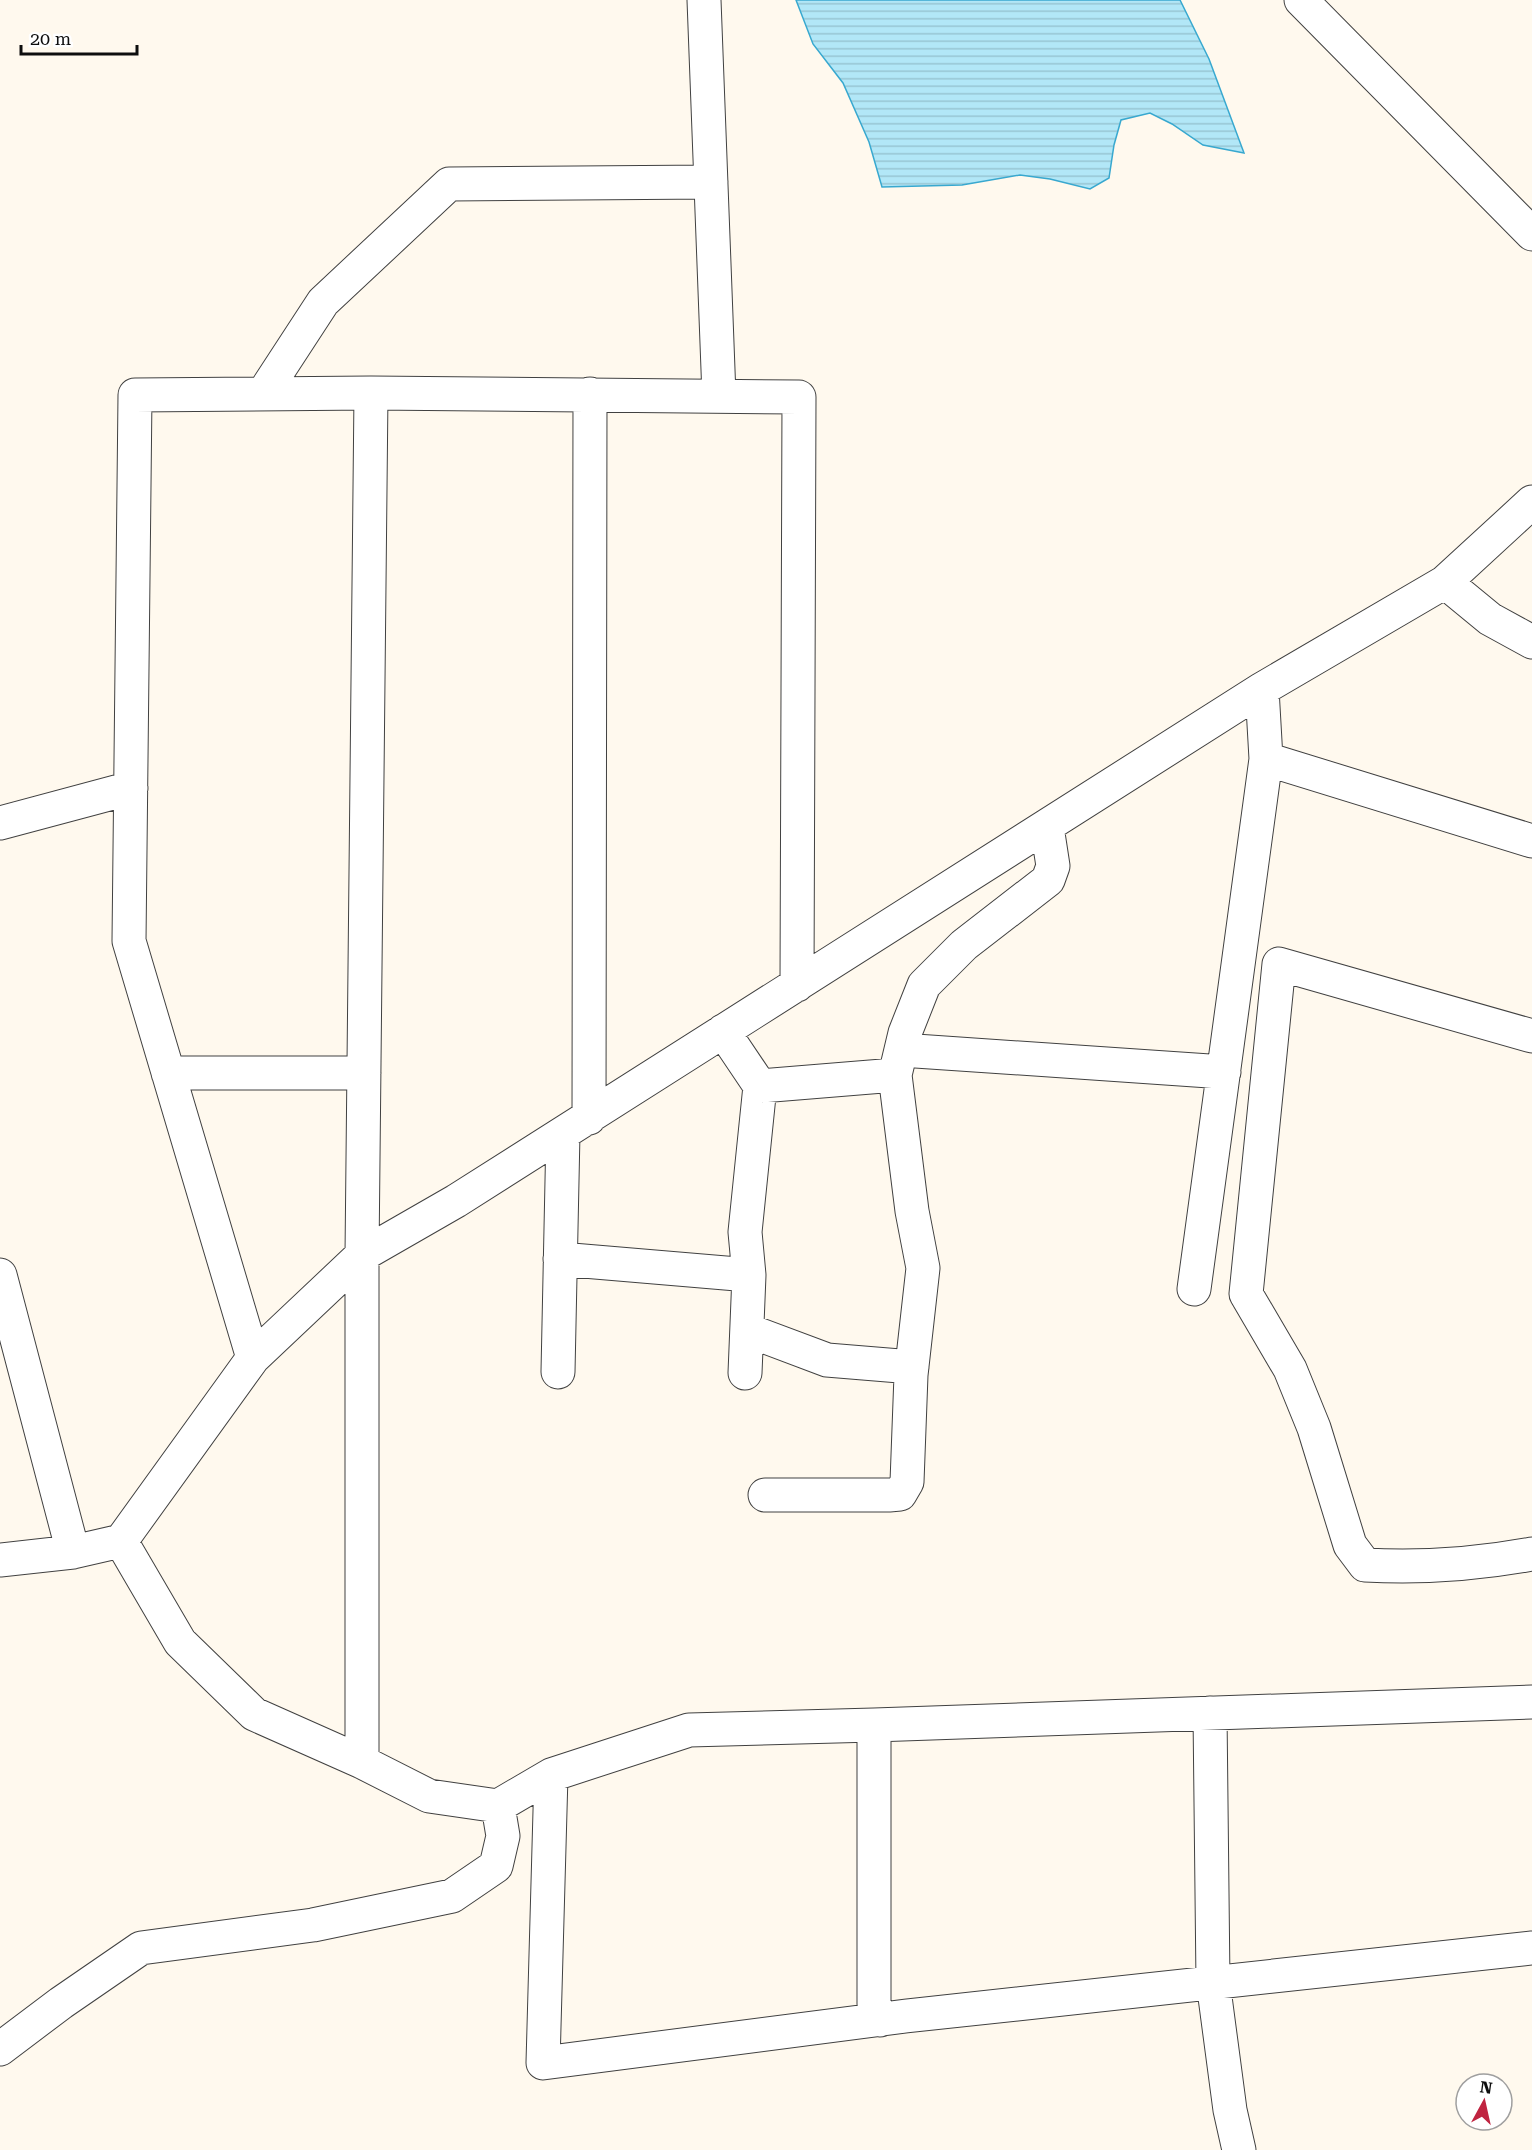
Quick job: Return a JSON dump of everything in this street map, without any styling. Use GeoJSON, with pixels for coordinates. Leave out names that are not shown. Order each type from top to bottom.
{"type":"FeatureCollection","features":[{"type":"Feature","properties":{"kind":"street"},"geometry":{"type":"LineString","coordinates":[[704,0],[719,396]]}},
{"type":"Feature","properties":{"kind":"street"},"geometry":{"type":"LineString","coordinates":[[1300,0],[1532,234]]}},
{"type":"Feature","properties":{"kind":"street"},"geometry":{"type":"LineString","coordinates":[[263,394],[322,302],[449,184],[711,182]]}},
{"type":"Feature","properties":{"kind":"street"},"geometry":{"type":"LineString","coordinates":[[362,1762],[362,1255],[371,393]]}},
{"type":"Feature","properties":{"kind":"street"},"geometry":{"type":"LineString","coordinates":[[253,1358],[129,941],[135,395],[371,393],[799,397],[797,985]]}},
{"type":"Feature","properties":{"kind":"street"},"geometry":{"type":"LineString","coordinates":[[558,1372],[560,1258],[576,1126],[590,394]]}},
{"type":"Feature","properties":{"kind":"street"},"geometry":{"type":"LineString","coordinates":[[0,1560],[73,1552],[121,1541],[253,1358],[362,1255],[456,1202],[1263,689],[1444,582],[1532,502]]}},
{"type":"Feature","properties":{"kind":"street"},"geometry":{"type":"LineString","coordinates":[[1444,582],[1490,619],[1532,642]]}},
{"type":"Feature","properties":{"kind":"street"},"geometry":{"type":"LineString","coordinates":[[1194,1289],[1266,759],[1263,689]]}},
{"type":"Feature","properties":{"kind":"street"},"geometry":{"type":"LineString","coordinates":[[1266,759],[1532,841]]}},
{"type":"Feature","properties":{"kind":"street"},"geometry":{"type":"LineString","coordinates":[[0,823],[131,788]]}},
{"type":"Feature","properties":{"kind":"street"},"geometry":{"type":"LineString","coordinates":[[765,1495],[900,1494],[907,1482],[912,1367],[923,1268],[912,1211],[898,1062],[905,1033],[924,985],[964,945],[1048,880],[1053,866],[1047,827]]}},
{"type":"Feature","properties":{"kind":"street"},"geometry":{"type":"LineString","coordinates":[[1532,1036],[1279,964],[1246,1294],[1290,1370],[1314,1428],[1350,1545],[1365,1565],[1403,1567],[1532,1554]]}},
{"type":"Feature","properties":{"kind":"street"},"geometry":{"type":"LineString","coordinates":[[723,1031],[760,1086],[745,1232],[750,1275],[745,1373]]}},
{"type":"Feature","properties":{"kind":"street"},"geometry":{"type":"LineString","coordinates":[[760,1086],[898,1062],[1224,1072]]}},
{"type":"Feature","properties":{"kind":"street"},"geometry":{"type":"LineString","coordinates":[[168,1073],[364,1073]]}},
{"type":"Feature","properties":{"kind":"street"},"geometry":{"type":"LineString","coordinates":[[560,1258],[750,1275]]}},
{"type":"Feature","properties":{"kind":"street"},"geometry":{"type":"LineString","coordinates":[[0,1275],[73,1552]]}},
{"type":"Feature","properties":{"kind":"street"},"geometry":{"type":"LineString","coordinates":[[747,1330],[827,1360],[912,1367]]}},
{"type":"Feature","properties":{"kind":"street"},"geometry":{"type":"LineString","coordinates":[[121,1541],[180,1642],[254,1714],[362,1762],[429,1796],[498,1806],[551,1775],[689,1730],[1532,1702]]}},
{"type":"Feature","properties":{"kind":"street"},"geometry":{"type":"LineString","coordinates":[[1210,1713],[1213,1982],[1230,2110],[1239,2150]]}},
{"type":"Feature","properties":{"kind":"street"},"geometry":{"type":"LineString","coordinates":[[873,1725],[874,2004],[879,2020]]}},
{"type":"Feature","properties":{"kind":"street"},"geometry":{"type":"LineString","coordinates":[[551,1775],[543,2062],[879,2020],[1532,1948]]}},
{"type":"Feature","properties":{"kind":"street"},"geometry":{"type":"LineString","coordinates":[[0,2049],[61,2002],[141,1948],[313,1925],[452,1896],[496,1866],[503,1836],[498,1806]]}},
{"type":"Feature","properties":{"kind":"water"},"geometry":{"type":"Polygon","coordinates":[[[796,0],[1180,0],[1209,59],[1244,153],[1203,145],[1172,124],[1150,113],[1121,120],[1109,178],[1090,189],[1050,179],[1020,175],[962,185],[882,187],[869,142],[843,83],[813,44],[796,0]]]}}]}
